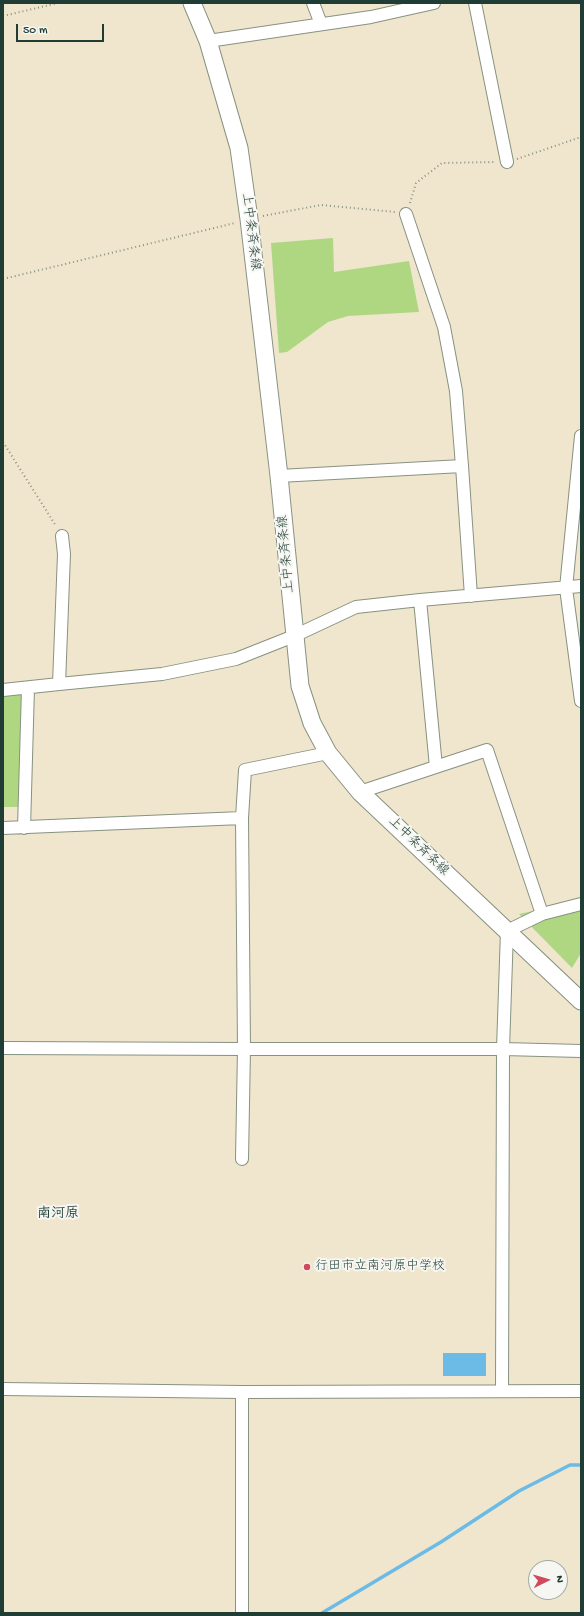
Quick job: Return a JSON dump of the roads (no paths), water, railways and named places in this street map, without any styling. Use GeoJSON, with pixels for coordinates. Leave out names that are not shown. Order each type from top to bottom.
{"type":"FeatureCollection","features":[{"type":"Feature","properties":{"kind":"main road","name":"上中条斉条線"},"geometry":{"type":"LineString","coordinates":[[192,3],[208,41],[239,148],[249,219],[279,476],[300,686],[312,723],[328,753],[360,792],[581,1001]]}},
{"type":"Feature","properties":{"kind":"street"},"geometry":{"type":"LineString","coordinates":[[313,3],[321,24]]}},
{"type":"Feature","properties":{"kind":"street"},"geometry":{"type":"LineString","coordinates":[[208,41],[371,17],[434,3]]}},
{"type":"Feature","properties":{"kind":"street"},"geometry":{"type":"LineString","coordinates":[[475,3],[507,162]]}},
{"type":"Feature","properties":{"kind":"street"},"geometry":{"type":"LineString","coordinates":[[406,214],[444,327],[456,391],[471,596]]}},
{"type":"Feature","properties":{"kind":"street"},"geometry":{"type":"LineString","coordinates":[[581,436],[566,588],[581,702]]}},
{"type":"Feature","properties":{"kind":"street"},"geometry":{"type":"LineString","coordinates":[[279,476],[462,466]]}},
{"type":"Feature","properties":{"kind":"street"},"geometry":{"type":"LineString","coordinates":[[59,684],[64,554],[62,536]]}},
{"type":"Feature","properties":{"kind":"street"},"geometry":{"type":"LineString","coordinates":[[3,690],[162,674],[236,659],[294,636],[356,607],[581,586]]}},
{"type":"Feature","properties":{"kind":"street"},"geometry":{"type":"LineString","coordinates":[[420,600],[436,767]]}},
{"type":"Feature","properties":{"kind":"street"},"geometry":{"type":"LineString","coordinates":[[24,828],[28,688]]}},
{"type":"Feature","properties":{"kind":"street"},"geometry":{"type":"LineString","coordinates":[[360,792],[487,750],[542,914]]}},
{"type":"Feature","properties":{"kind":"street"},"geometry":{"type":"LineString","coordinates":[[242,1159],[244,1049],[242,818],[245,770],[328,753]]}},
{"type":"Feature","properties":{"kind":"street"},"geometry":{"type":"LineString","coordinates":[[3,828],[242,818]]}},
{"type":"Feature","properties":{"kind":"street"},"geometry":{"type":"LineString","coordinates":[[502,1391],[503,1048],[507,932],[542,914],[581,904]]}},
{"type":"Feature","properties":{"kind":"street"},"geometry":{"type":"LineString","coordinates":[[3,1048],[503,1048],[581,1051]]}},
{"type":"Feature","properties":{"kind":"street"},"geometry":{"type":"LineString","coordinates":[[3,1389],[242,1392],[581,1391]]}},
{"type":"Feature","properties":{"kind":"street"},"geometry":{"type":"LineString","coordinates":[[242,1392],[242,1613]]}},
{"type":"Feature","properties":{"kind":"water"},"geometry":{"type":"Polygon","coordinates":[[[443,1353],[486,1353],[486,1376],[443,1376],[443,1353]]]}},
{"type":"Feature","properties":{"kind":"waterway"},"geometry":{"type":"LineString","coordinates":[[322,1613],[441,1542],[519,1491],[570,1465],[581,1465]]}},
{"type":"Feature","properties":{"kind":"place","name":"行田市立南河原中学校"},"geometry":{"type":"Point","coordinates":[307,1267]}},
{"type":"Feature","properties":{"kind":"district","name":"南河原"},"geometry":{"type":"Point","coordinates":[58,1215]}}]}
